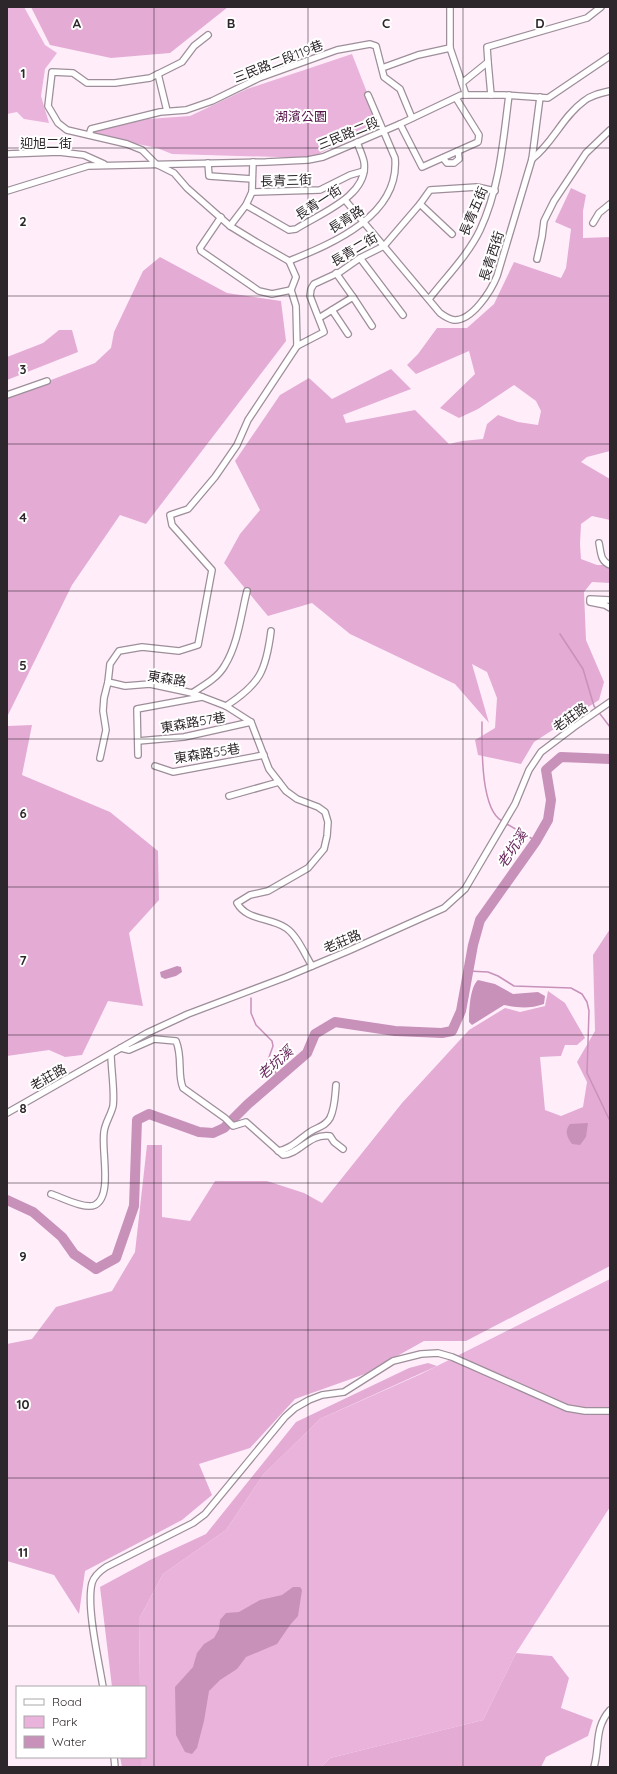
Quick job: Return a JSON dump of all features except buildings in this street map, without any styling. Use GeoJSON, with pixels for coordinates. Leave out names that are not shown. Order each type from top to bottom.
{"type":"FeatureCollection","features":[{"type":"Feature","properties":{"kind":"street"},"geometry":{"type":"LineString","coordinates":[[450,7],[450,48],[466,95]]}},
{"type":"Feature","properties":{"kind":"street"},"geometry":{"type":"LineString","coordinates":[[491,95],[487,47],[587,18],[601,7]]}},
{"type":"Feature","properties":{"kind":"street"},"geometry":{"type":"LineString","coordinates":[[208,35],[194,46],[182,62],[150,78],[134,81],[87,83],[73,73],[52,72],[48,106],[58,123],[67,130],[127,144],[142,150],[156,164],[174,173],[187,188],[230,226],[290,261],[296,278],[291,290],[296,306],[297,346],[324,332],[319,318],[353,297]]}},
{"type":"Feature","properties":{"kind":"street","name":"三民路二段119巷"},"geometry":{"type":"LineString","coordinates":[[89,135],[91,129],[160,112],[186,110],[212,101],[259,78],[337,50],[370,44],[376,46],[382,68],[381,72],[384,77],[400,90],[412,118]]}},
{"type":"Feature","properties":{"kind":"street"},"geometry":{"type":"LineString","coordinates":[[382,68],[418,56],[450,48]]}},
{"type":"Feature","properties":{"kind":"street","name":"三民路二段"},"geometry":{"type":"LineString","coordinates":[[7,191],[88,166],[308,160],[322,157],[466,95],[509,95],[548,98],[610,56]]}},
{"type":"Feature","properties":{"kind":"street"},"geometry":{"type":"LineString","coordinates":[[462,83],[488,62]]}},
{"type":"Feature","properties":{"kind":"street"},"geometry":{"type":"LineString","coordinates":[[158,74],[167,111]]}},
{"type":"Feature","properties":{"kind":"street"},"geometry":{"type":"LineString","coordinates":[[532,159],[553,138],[560,126],[584,100],[610,91]]}},
{"type":"Feature","properties":{"kind":"street","name":"長青路"},"geometry":{"type":"LineString","coordinates":[[290,261],[323,248],[364,222],[377,212],[393,184],[396,169],[395,158],[368,95]]}},
{"type":"Feature","properties":{"kind":"street","name":"長青五街"},"geometry":{"type":"LineString","coordinates":[[429,299],[471,246],[480,230],[495,191],[509,95]]}},
{"type":"Feature","properties":{"kind":"street","name":"長青西街"},"geometry":{"type":"LineString","coordinates":[[345,200],[440,313],[455,320],[465,317],[484,300],[491,290],[532,159],[540,97]]}},
{"type":"Feature","properties":{"kind":"street"},"geometry":{"type":"LineString","coordinates":[[400,124],[422,167],[478,142],[479,135],[456,98]]}},
{"type":"Feature","properties":{"kind":"street"},"geometry":{"type":"LineString","coordinates":[[537,259],[544,221],[554,201],[586,153],[610,130]]}},
{"type":"Feature","properties":{"kind":"street"},"geometry":{"type":"LineString","coordinates":[[356,142],[364,162],[364,171]]}},
{"type":"Feature","properties":{"kind":"street"},"geometry":{"type":"LineString","coordinates":[[443,158],[448,163],[454,163],[458,158],[458,151]]}},
{"type":"Feature","properties":{"kind":"street","name":"迎旭二街"},"geometry":{"type":"LineString","coordinates":[[7,154],[59,152],[84,155],[106,165]]}},
{"type":"Feature","properties":{"kind":"street"},"geometry":{"type":"LineString","coordinates":[[230,226],[246,205],[252,192],[253,162]]}},
{"type":"Feature","properties":{"kind":"street"},"geometry":{"type":"LineString","coordinates":[[208,163],[209,176],[252,179]]}},
{"type":"Feature","properties":{"kind":"street","name":"長青三街"},"geometry":{"type":"LineString","coordinates":[[252,192],[320,190],[350,175],[364,171]]}},
{"type":"Feature","properties":{"kind":"street","name":"長青一街"},"geometry":{"type":"LineString","coordinates":[[246,205],[289,230],[296,229],[345,200],[358,186],[364,171]]}},
{"type":"Feature","properties":{"kind":"street","name":"長青二街"},"geometry":{"type":"LineString","coordinates":[[319,318],[310,296],[310,289],[314,284],[336,274],[360,258],[384,246],[430,190],[477,187],[495,191]]}},
{"type":"Feature","properties":{"kind":"street"},"geometry":{"type":"LineString","coordinates":[[420,204],[452,234]]}},
{"type":"Feature","properties":{"kind":"street"},"geometry":{"type":"LineString","coordinates":[[593,223],[599,213],[610,204]]}},
{"type":"Feature","properties":{"kind":"street"},"geometry":{"type":"LineString","coordinates":[[221,217],[200,248],[201,251],[259,291],[272,294],[291,290]]}},
{"type":"Feature","properties":{"kind":"street"},"geometry":{"type":"LineString","coordinates":[[360,258],[403,315]]}},
{"type":"Feature","properties":{"kind":"street"},"geometry":{"type":"LineString","coordinates":[[336,274],[372,326]]}},
{"type":"Feature","properties":{"kind":"street"},"geometry":{"type":"LineString","coordinates":[[332,310],[348,334]]}},
{"type":"Feature","properties":{"kind":"street","name":"東森路"},"geometry":{"type":"LineString","coordinates":[[251,722],[226,706],[192,693],[150,684],[124,686],[108,682],[110,664],[119,651],[142,647],[179,651],[198,645],[212,570],[172,525],[170,515],[188,509],[212,482],[237,445],[248,420],[297,346]]}},
{"type":"Feature","properties":{"kind":"street"},"geometry":{"type":"LineString","coordinates":[[7,395],[47,381]]}},
{"type":"Feature","properties":{"kind":"street"},"geometry":{"type":"LineString","coordinates":[[599,543],[604,563],[610,565]]}},
{"type":"Feature","properties":{"kind":"street"},"geometry":{"type":"LineString","coordinates":[[192,693],[210,681],[225,666],[234,644],[247,591]]}},
{"type":"Feature","properties":{"kind":"street"},"geometry":{"type":"LineString","coordinates":[[610,600],[590,599],[590,602],[605,605],[610,608]]}},
{"type":"Feature","properties":{"kind":"street"},"geometry":{"type":"LineString","coordinates":[[226,706],[246,693],[258,679],[268,659],[271,631]]}},
{"type":"Feature","properties":{"kind":"street"},"geometry":{"type":"LineString","coordinates":[[100,758],[106,730],[103,710],[108,682]]}},
{"type":"Feature","properties":{"kind":"street"},"geometry":{"type":"LineString","coordinates":[[138,755],[137,709],[202,697]]}},
{"type":"Feature","properties":{"kind":"street","name":"老莊路"},"geometry":{"type":"LineString","coordinates":[[7,1113],[147,1033],[188,1014],[312,966],[444,908],[465,889],[515,804],[529,770],[542,752],[610,702]]}},
{"type":"Feature","properties":{"kind":"street"},"geometry":{"type":"LineString","coordinates":[[251,722],[269,769],[286,791],[297,799],[318,807],[325,812],[328,822],[327,836],[324,849],[308,868],[268,891],[250,895],[237,903],[241,910],[262,920],[274,922],[287,928],[312,966]]}},
{"type":"Feature","properties":{"kind":"street","name":"東森路57巷"},"geometry":{"type":"LineString","coordinates":[[138,742],[184,737],[251,722]]}},
{"type":"Feature","properties":{"kind":"street","name":"東森路55巷"},"geometry":{"type":"LineString","coordinates":[[155,766],[173,772],[264,755]]}},
{"type":"Feature","properties":{"kind":"street"},"geometry":{"type":"LineString","coordinates":[[229,796],[279,782]]}},
{"type":"Feature","properties":{"kind":"street"},"geometry":{"type":"LineString","coordinates":[[121,1048],[129,1050],[154,1039],[176,1041],[181,1051],[181,1083],[183,1088],[226,1118],[233,1126],[246,1122],[278,1151],[286,1155],[309,1141],[327,1136],[330,1136],[334,1142],[343,1149]]}},
{"type":"Feature","properties":{"kind":"street"},"geometry":{"type":"LineString","coordinates":[[51,1194],[85,1206],[94,1206],[100,1202],[103,1195],[105,1180],[104,1133],[113,1106],[111,1054]]}},
{"type":"Feature","properties":{"kind":"street"},"geometry":{"type":"LineString","coordinates":[[278,1151],[289,1147],[310,1132],[324,1126],[330,1118],[336,1085]]}},
{"type":"Feature","properties":{"kind":"street"},"geometry":{"type":"LineString","coordinates":[[103,1686],[90,1594],[92,1582],[97,1574],[106,1567],[193,1523],[205,1514],[285,1417],[295,1408],[308,1400],[322,1395],[344,1392],[393,1361],[421,1354],[438,1354],[462,1361],[567,1408],[585,1411],[610,1411]]}},
{"type":"Feature","properties":{"kind":"street"},"geometry":{"type":"LineString","coordinates":[[594,1767],[597,1757],[599,1726],[610,1710]]}},
{"type":"Feature","properties":{"kind":"green space"},"geometry":{"type":"Polygon","coordinates":[[[7,7],[24,7],[45,45],[57,53],[45,69],[41,96],[49,123],[24,119],[17,112],[7,114],[7,7]]]}},
{"type":"Feature","properties":{"kind":"green space","name":"湖濱公園"},"geometry":{"type":"Polygon","coordinates":[[[352,54],[379,123],[311,158],[172,154],[157,148],[123,141],[92,132],[148,119],[190,116],[247,89],[352,54]]]}},
{"type":"Feature","properties":{"kind":"green space"},"geometry":{"type":"Polygon","coordinates":[[[610,1279],[610,1507],[516,1653],[483,1720],[330,1758],[321,1767],[141,1767],[141,1758],[146,1758],[146,1686],[140,1686],[139,1619],[163,1574],[226,1530],[263,1475],[320,1419],[421,1374],[610,1279]]]}},
{"type":"Feature","properties":{"kind":"shaded area"},"geometry":{"type":"Polygon","coordinates":[[[31,7],[228,7],[170,53],[111,58],[50,45],[31,7]]]}},
{"type":"Feature","properties":{"kind":"shaded area"},"geometry":{"type":"Polygon","coordinates":[[[571,188],[586,195],[583,211],[583,238],[610,237],[610,451],[587,457],[581,462],[610,479],[610,520],[592,516],[581,524],[580,544],[581,559],[597,565],[610,565],[610,583],[592,582],[584,592],[586,640],[604,682],[599,700],[534,742],[521,764],[478,755],[475,740],[495,728],[497,698],[487,672],[472,664],[489,723],[455,684],[350,634],[312,603],[268,616],[224,563],[240,534],[260,510],[235,461],[280,395],[309,378],[332,399],[391,369],[411,389],[343,415],[346,423],[415,410],[449,444],[483,439],[487,424],[498,415],[518,422],[538,425],[541,411],[536,401],[514,385],[478,409],[459,418],[440,408],[475,374],[469,351],[416,374],[407,365],[418,354],[437,328],[467,328],[494,304],[514,262],[561,278],[566,268],[571,229],[555,222],[571,188]]]}},
{"type":"Feature","properties":{"kind":"shaded area"},"geometry":{"type":"Polygon","coordinates":[[[160,257],[227,293],[281,301],[286,341],[146,524],[120,515],[72,585],[7,717],[7,397],[95,363],[111,348],[114,332],[143,271],[160,257]]]}},
{"type":"Feature","properties":{"kind":"shaded area"},"geometry":{"type":"Polygon","coordinates":[[[59,330],[72,330],[78,352],[7,380],[7,357],[43,343],[59,330]]]}},
{"type":"Feature","properties":{"kind":"shaded area"},"geometry":{"type":"Polygon","coordinates":[[[32,725],[22,775],[110,812],[158,851],[159,900],[129,933],[143,1006],[108,1001],[82,1055],[65,1057],[49,1050],[7,1056],[7,726],[32,725]]]}},
{"type":"Feature","properties":{"kind":"shaded area"},"geometry":{"type":"Polygon","coordinates":[[[610,929],[610,1266],[466,1341],[424,1341],[365,1374],[295,1399],[250,1448],[199,1464],[212,1495],[182,1520],[85,1571],[79,1614],[54,1575],[7,1561],[7,1344],[32,1339],[56,1307],[112,1291],[135,1252],[147,1145],[162,1145],[162,1217],[190,1221],[215,1181],[267,1181],[304,1193],[322,1203],[402,1103],[469,1030],[505,1008],[520,1012],[545,1006],[548,991],[565,1003],[585,1038],[577,1045],[565,1045],[561,1056],[540,1057],[545,1110],[561,1116],[583,1107],[587,1082],[577,1062],[595,1031],[593,955],[610,929]]]}},
{"type":"Feature","properties":{"kind":"shaded area"},"geometry":{"type":"Polygon","coordinates":[[[428,1363],[437,1366],[320,1419],[263,1475],[226,1530],[163,1574],[139,1619],[140,1686],[112,1686],[100,1587],[150,1560],[206,1534],[296,1422],[409,1368],[428,1363]]]}},
{"type":"Feature","properties":{"kind":"shaded area"},"geometry":{"type":"Polygon","coordinates":[[[516,1653],[552,1656],[569,1678],[561,1708],[593,1720],[588,1736],[546,1757],[541,1767],[321,1767],[330,1758],[483,1720],[516,1653]]]}},
{"type":"Feature","properties":{"kind":"shaded area"},"geometry":{"type":"Polygon","coordinates":[[[120,1758],[141,1758],[141,1767],[122,1767],[120,1758]]]}},
{"type":"Feature","properties":{"kind":"water"},"geometry":{"type":"Polygon","coordinates":[[[177,966],[181,967],[182,972],[176,976],[165,979],[161,977],[160,972],[177,966]]]}},
{"type":"Feature","properties":{"kind":"water"},"geometry":{"type":"Polygon","coordinates":[[[478,980],[495,984],[513,994],[538,992],[545,996],[544,1004],[524,1008],[504,1005],[472,1025],[469,1022],[470,999],[475,983],[478,980]]]}},
{"type":"Feature","properties":{"kind":"water"},"geometry":{"type":"Polygon","coordinates":[[[588,1123],[586,1137],[580,1145],[572,1144],[567,1134],[567,1129],[570,1124],[588,1123]]]}},
{"type":"Feature","properties":{"kind":"water"},"geometry":{"type":"Polygon","coordinates":[[[293,1587],[300,1587],[302,1590],[298,1616],[277,1644],[246,1657],[237,1669],[220,1680],[209,1691],[204,1721],[197,1748],[192,1754],[185,1752],[176,1735],[175,1687],[193,1667],[197,1653],[204,1644],[214,1638],[219,1629],[220,1620],[226,1613],[239,1612],[260,1600],[282,1595],[293,1587]]]}},
{"type":"Feature","properties":{"kind":"waterway"},"geometry":{"type":"LineString","coordinates":[[560,634],[583,669],[594,706],[610,727]]}},
{"type":"Feature","properties":{"kind":"waterway"},"geometry":{"type":"LineString","coordinates":[[482,722],[483,760],[486,790],[495,814],[502,821]]}},
{"type":"Feature","properties":{"kind":"waterway","name":"老坑溪"},"geometry":{"type":"LineString","coordinates":[[7,1200],[33,1212],[62,1237],[74,1254],[96,1269],[116,1258],[134,1206],[137,1120],[149,1114],[199,1132],[213,1133],[224,1128],[248,1104],[307,1053],[315,1034],[335,1022],[395,1031],[442,1033],[452,1031],[461,1011],[473,945],[480,920],[536,841],[548,820],[551,800],[546,770],[561,757],[610,759]]}},
{"type":"Feature","properties":{"kind":"waterway"},"geometry":{"type":"LineString","coordinates":[[505,823],[536,841]]}},
{"type":"Feature","properties":{"kind":"waterway"},"geometry":{"type":"LineString","coordinates":[[468,971],[488,972],[498,976],[514,986],[571,988],[582,994],[587,1002],[589,1011],[587,1073],[610,1121]]}},
{"type":"Feature","properties":{"kind":"waterway"},"geometry":{"type":"LineString","coordinates":[[251,998],[251,1013],[256,1025],[272,1041],[273,1046],[268,1060],[279,1078]]}}]}
